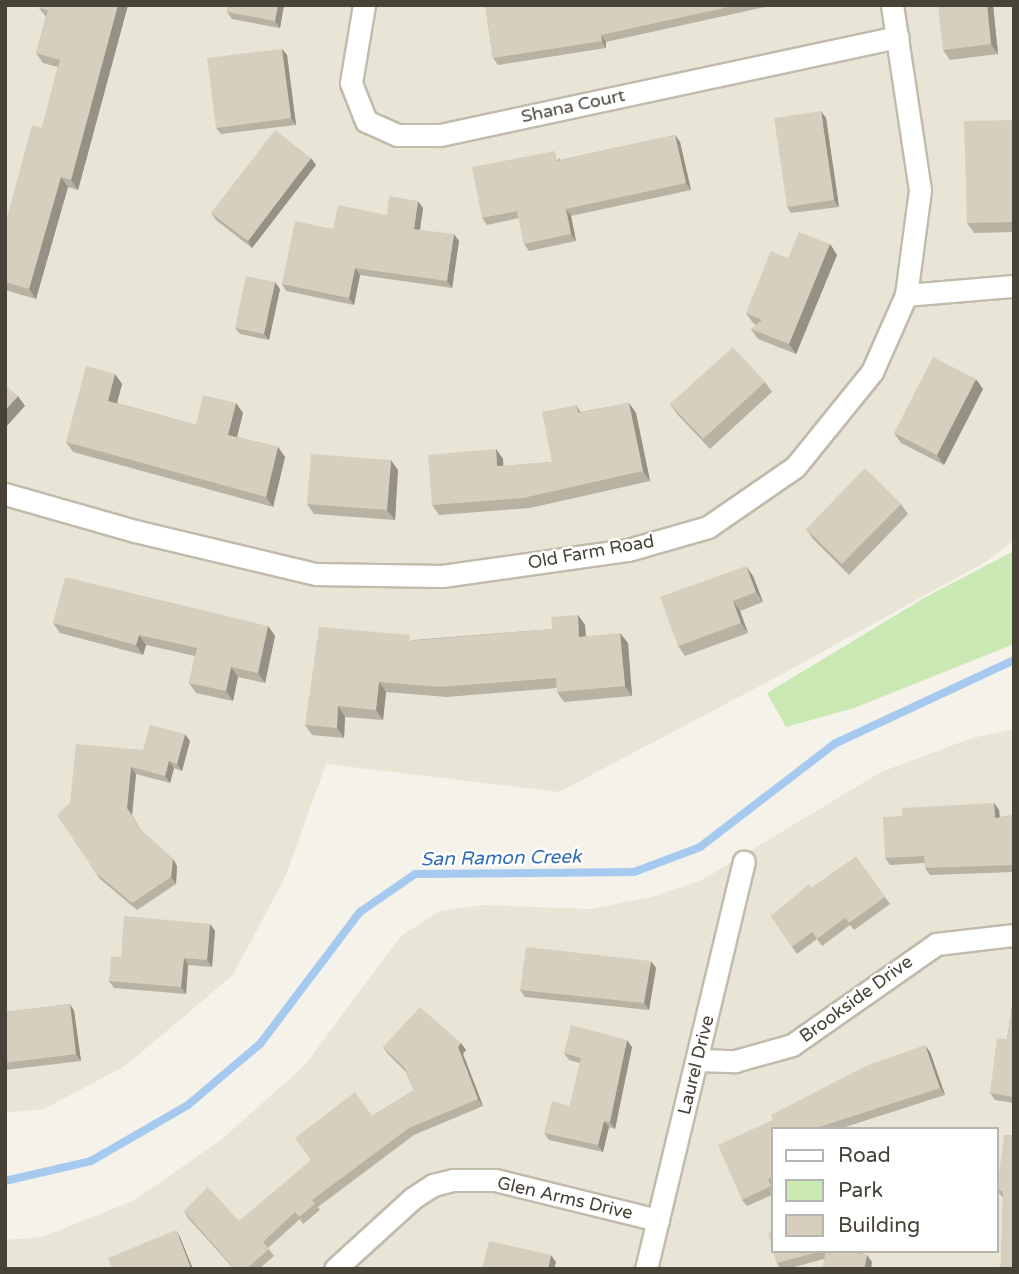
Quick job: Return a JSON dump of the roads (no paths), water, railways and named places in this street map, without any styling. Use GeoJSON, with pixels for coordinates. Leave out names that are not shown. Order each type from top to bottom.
{"type":"FeatureCollection","features":[{"type":"Feature","properties":{"kind":"street","name":"Shana Court"},"geometry":{"type":"LineString","coordinates":[[364,5],[351,83],[366,121],[397,135],[440,135],[898,37]]}},
{"type":"Feature","properties":{"kind":"street","name":"Old Farm Road"},"geometry":{"type":"LineString","coordinates":[[5,494],[135,531],[316,574],[442,576],[628,550],[708,527],[795,467],[872,372],[906,295],[920,190],[892,5]]}},
{"type":"Feature","properties":{"kind":"street"},"geometry":{"type":"LineString","coordinates":[[906,295],[1014,286]]}},
{"type":"Feature","properties":{"kind":"street","name":"Laurel Drive"},"geometry":{"type":"LineString","coordinates":[[646,1269],[744,862]]}},
{"type":"Feature","properties":{"kind":"street","name":"Brookside Drive"},"geometry":{"type":"LineString","coordinates":[[697,1060],[735,1061],[792,1045],[936,944],[1014,935]]}},
{"type":"Feature","properties":{"kind":"street","name":"Glen Arms Drive"},"geometry":{"type":"LineString","coordinates":[[335,1269],[413,1198],[433,1185],[453,1180],[495,1180],[658,1220]]}},
{"type":"Feature","properties":{"kind":"waterway","name":"San Ramon Creek"},"geometry":{"type":"LineString","coordinates":[[5,1181],[91,1161],[188,1105],[260,1044],[360,912],[415,874],[634,872],[700,847],[834,744],[1014,660]]}}]}
